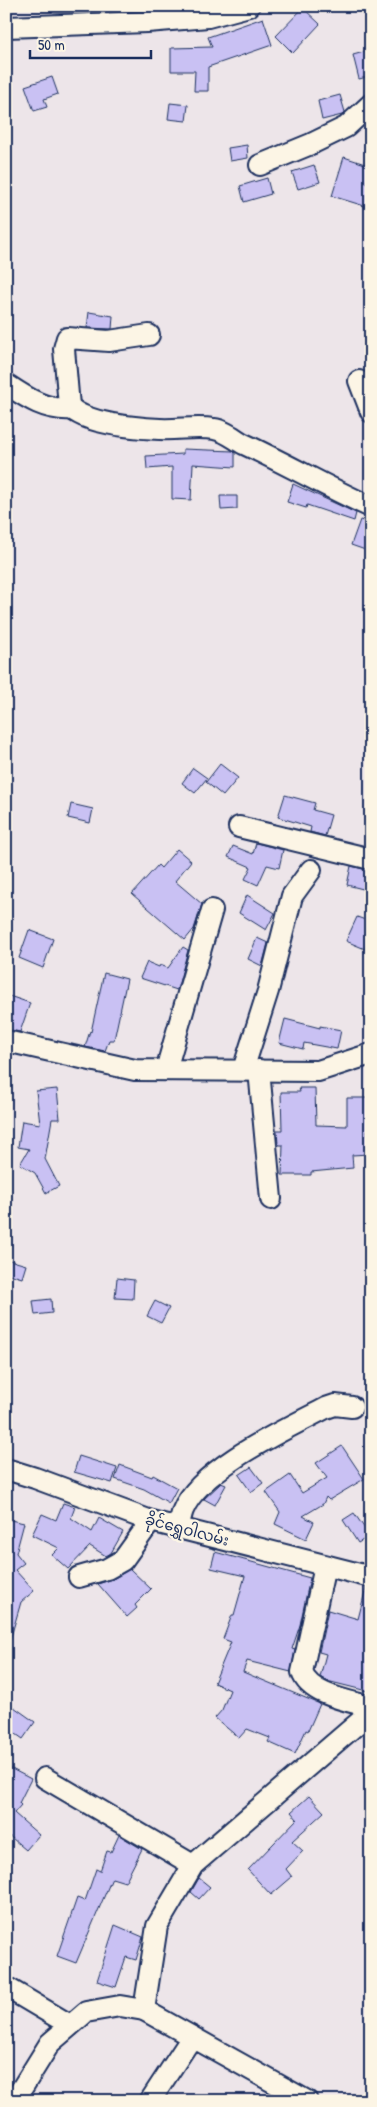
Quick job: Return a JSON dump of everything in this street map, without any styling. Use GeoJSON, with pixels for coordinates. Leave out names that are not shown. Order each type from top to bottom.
{"type":"FeatureCollection","features":[{"type":"Feature","properties":{"kind":"street"},"geometry":{"type":"LineString","coordinates":[[6,27],[164,21],[208,17],[249,6]]}},
{"type":"Feature","properties":{"kind":"street"},"geometry":{"type":"LineString","coordinates":[[260,165],[346,127],[371,104]]}},
{"type":"Feature","properties":{"kind":"street"},"geometry":{"type":"LineString","coordinates":[[149,335],[109,341],[67,338],[64,349],[70,406],[72,409],[83,417],[116,424],[160,430],[216,429],[282,461],[338,493],[371,507]]}},
{"type":"Feature","properties":{"kind":"street"},"geometry":{"type":"LineString","coordinates":[[359,381],[371,412]]}},
{"type":"Feature","properties":{"kind":"street"},"geometry":{"type":"LineString","coordinates":[[6,384],[34,402],[59,410],[72,409]]}},
{"type":"Feature","properties":{"kind":"street"},"geometry":{"type":"LineString","coordinates":[[239,827],[371,859]]}},
{"type":"Feature","properties":{"kind":"street"},"geometry":{"type":"LineString","coordinates":[[271,1199],[251,1070],[292,896],[311,870]]}},
{"type":"Feature","properties":{"kind":"street"},"geometry":{"type":"LineString","coordinates":[[166,1070],[212,910]]}},
{"type":"Feature","properties":{"kind":"street"},"geometry":{"type":"LineString","coordinates":[[6,1041],[135,1070],[318,1071],[371,1054]]}},
{"type":"Feature","properties":{"kind":"street"},"geometry":{"type":"LineString","coordinates":[[178,1528],[184,1508],[201,1486],[218,1469],[326,1408],[335,1405],[352,1406]]}},
{"type":"Feature","properties":{"kind":"street","name":"ခိုင်ရွှေဝါလမ်း"},"geometry":{"type":"LineString","coordinates":[[6,1469],[151,1521],[371,1577]]}},
{"type":"Feature","properties":{"kind":"street"},"geometry":{"type":"LineString","coordinates":[[79,1576],[107,1569],[123,1560],[151,1521]]}},
{"type":"Feature","properties":{"kind":"street"},"geometry":{"type":"LineString","coordinates":[[325,1566],[302,1672],[303,1676],[306,1682],[318,1691],[371,1708]]}},
{"type":"Feature","properties":{"kind":"street"},"geometry":{"type":"LineString","coordinates":[[144,2010],[157,1926],[193,1865],[371,1712]]}},
{"type":"Feature","properties":{"kind":"street"},"geometry":{"type":"LineString","coordinates":[[45,1778],[193,1865]]}},
{"type":"Feature","properties":{"kind":"street"},"geometry":{"type":"LineString","coordinates":[[6,1987],[70,2025]]}},
{"type":"Feature","properties":{"kind":"street"},"geometry":{"type":"LineString","coordinates":[[14,2101],[50,2043],[70,2025],[86,2012],[120,2006],[144,2010],[192,2037],[276,2093],[307,2101]]}},
{"type":"Feature","properties":{"kind":"street"},"geometry":{"type":"LineString","coordinates":[[150,2101],[192,2037]]}},
{"type":"Feature","properties":{"kind":"building"},"geometry":{"type":"Polygon","coordinates":[[[303,8],[320,24],[293,53],[276,36],[303,8]]]}},
{"type":"Feature","properties":{"kind":"building"},"geometry":{"type":"Polygon","coordinates":[[[263,18],[272,45],[208,67],[208,91],[194,91],[195,71],[171,71],[171,48],[212,47],[208,37],[263,18]]]}},
{"type":"Feature","properties":{"kind":"building"},"geometry":{"type":"Polygon","coordinates":[[[371,50],[371,76],[359,79],[353,55],[371,50]]]}},
{"type":"Feature","properties":{"kind":"building"},"geometry":{"type":"Polygon","coordinates":[[[52,77],[58,94],[44,99],[47,107],[34,111],[25,86],[52,77]]]}},
{"type":"Feature","properties":{"kind":"building"},"geometry":{"type":"Polygon","coordinates":[[[340,95],[345,112],[342,115],[322,120],[318,101],[340,95]]]}},
{"type":"Feature","properties":{"kind":"building"},"geometry":{"type":"Polygon","coordinates":[[[170,103],[188,105],[186,121],[168,119],[170,103]]]}},
{"type":"Feature","properties":{"kind":"building"},"geometry":{"type":"Polygon","coordinates":[[[247,145],[248,158],[230,161],[228,148],[247,145]]]}},
{"type":"Feature","properties":{"kind":"building"},"geometry":{"type":"Polygon","coordinates":[[[344,157],[371,166],[366,184],[371,185],[371,208],[332,196],[344,157]]]}},
{"type":"Feature","properties":{"kind":"building"},"geometry":{"type":"Polygon","coordinates":[[[314,165],[320,182],[298,189],[292,172],[314,165]]]}},
{"type":"Feature","properties":{"kind":"building"},"geometry":{"type":"Polygon","coordinates":[[[267,178],[271,194],[244,202],[240,186],[267,178]]]}},
{"type":"Feature","properties":{"kind":"building"},"geometry":{"type":"Polygon","coordinates":[[[89,312],[113,316],[112,329],[87,328],[89,312]]]}},
{"type":"Feature","properties":{"kind":"building"},"geometry":{"type":"Polygon","coordinates":[[[183,449],[233,451],[235,453],[235,467],[193,464],[191,500],[172,499],[172,467],[147,469],[146,456],[183,454],[183,449]]]}},
{"type":"Feature","properties":{"kind":"building"},"geometry":{"type":"Polygon","coordinates":[[[293,484],[356,513],[354,521],[307,505],[306,508],[287,502],[293,484]]]}},
{"type":"Feature","properties":{"kind":"building"},"geometry":{"type":"Polygon","coordinates":[[[220,496],[237,496],[237,509],[221,510],[220,496]]]}},
{"type":"Feature","properties":{"kind":"building"},"geometry":{"type":"Polygon","coordinates":[[[360,520],[371,523],[371,552],[351,545],[360,520]]]}},
{"type":"Feature","properties":{"kind":"building"},"geometry":{"type":"Polygon","coordinates":[[[220,764],[238,778],[223,796],[206,782],[220,764]]]}},
{"type":"Feature","properties":{"kind":"building"},"geometry":{"type":"Polygon","coordinates":[[[193,768],[207,778],[195,793],[182,783],[193,768]]]}},
{"type":"Feature","properties":{"kind":"building"},"geometry":{"type":"Polygon","coordinates":[[[285,795],[315,803],[313,810],[331,815],[325,836],[310,832],[311,827],[278,817],[285,795]]]}},
{"type":"Feature","properties":{"kind":"building"},"geometry":{"type":"Polygon","coordinates":[[[71,804],[93,809],[90,823],[68,818],[71,804]]]}},
{"type":"Feature","properties":{"kind":"building"},"geometry":{"type":"Polygon","coordinates":[[[256,843],[283,850],[279,868],[267,865],[258,885],[245,879],[251,867],[228,857],[233,846],[253,854],[256,843]]]}},
{"type":"Feature","properties":{"kind":"building"},"geometry":{"type":"Polygon","coordinates":[[[177,849],[191,861],[175,881],[202,904],[194,929],[185,940],[132,894],[158,865],[161,868],[177,849]]]}},
{"type":"Feature","properties":{"kind":"building"},"geometry":{"type":"Polygon","coordinates":[[[351,866],[371,871],[371,891],[347,885],[351,866]]]}},
{"type":"Feature","properties":{"kind":"building"},"geometry":{"type":"Polygon","coordinates":[[[247,895],[275,913],[266,930],[239,913],[247,895]]]}},
{"type":"Feature","properties":{"kind":"building"},"geometry":{"type":"Polygon","coordinates":[[[357,917],[371,922],[371,947],[366,945],[365,949],[346,941],[357,917]]]}},
{"type":"Feature","properties":{"kind":"building"},"geometry":{"type":"Polygon","coordinates":[[[29,930],[53,939],[43,968],[19,958],[29,930]]]}},
{"type":"Feature","properties":{"kind":"building"},"geometry":{"type":"Polygon","coordinates":[[[257,938],[268,943],[262,966],[248,959],[257,938]]]}},
{"type":"Feature","properties":{"kind":"building"},"geometry":{"type":"Polygon","coordinates":[[[183,947],[188,950],[177,990],[140,978],[147,962],[159,967],[160,965],[168,968],[183,947]]]}},
{"type":"Feature","properties":{"kind":"building"},"geometry":{"type":"Polygon","coordinates":[[[104,973],[127,979],[114,1040],[109,1040],[105,1051],[85,1047],[91,1032],[104,973]]]}},
{"type":"Feature","properties":{"kind":"building"},"geometry":{"type":"Polygon","coordinates":[[[9,996],[30,1003],[20,1032],[6,1029],[6,1005],[9,996]]]}},
{"type":"Feature","properties":{"kind":"building"},"geometry":{"type":"Polygon","coordinates":[[[285,1019],[320,1028],[320,1026],[341,1030],[337,1049],[304,1043],[303,1049],[279,1043],[285,1019]]]}},
{"type":"Feature","properties":{"kind":"building"},"geometry":{"type":"Polygon","coordinates":[[[299,1088],[315,1088],[316,1125],[347,1126],[347,1098],[371,1098],[371,1131],[367,1131],[369,1154],[352,1155],[353,1168],[311,1172],[311,1175],[282,1175],[283,1145],[278,1145],[277,1130],[282,1130],[281,1092],[300,1092],[299,1088]]]}},
{"type":"Feature","properties":{"kind":"building"},"geometry":{"type":"Polygon","coordinates":[[[57,1089],[60,1119],[52,1119],[45,1159],[59,1186],[46,1193],[35,1173],[20,1164],[29,1149],[18,1147],[22,1121],[40,1124],[36,1091],[57,1089]]]}},
{"type":"Feature","properties":{"kind":"building"},"geometry":{"type":"Polygon","coordinates":[[[6,1259],[26,1265],[22,1278],[6,1273],[6,1259]]]}},
{"type":"Feature","properties":{"kind":"building"},"geometry":{"type":"Polygon","coordinates":[[[117,1278],[134,1280],[133,1299],[115,1298],[117,1278]]]}},
{"type":"Feature","properties":{"kind":"building"},"geometry":{"type":"Polygon","coordinates":[[[51,1299],[52,1313],[35,1315],[33,1301],[51,1299]]]}},
{"type":"Feature","properties":{"kind":"building"},"geometry":{"type":"Polygon","coordinates":[[[155,1301],[169,1308],[161,1323],[147,1316],[155,1301]]]}},
{"type":"Feature","properties":{"kind":"building"},"geometry":{"type":"Polygon","coordinates":[[[342,1446],[364,1479],[329,1500],[326,1497],[323,1504],[303,1516],[314,1522],[306,1539],[275,1524],[280,1512],[266,1492],[290,1475],[302,1493],[327,1478],[316,1463],[342,1446]]]}},
{"type":"Feature","properties":{"kind":"building"},"geometry":{"type":"Polygon","coordinates":[[[79,1456],[117,1468],[112,1483],[74,1472],[79,1456]]]}},
{"type":"Feature","properties":{"kind":"building"},"geometry":{"type":"Polygon","coordinates":[[[120,1465],[152,1477],[153,1475],[177,1488],[169,1503],[144,1489],[115,1479],[120,1465]]]}},
{"type":"Feature","properties":{"kind":"building"},"geometry":{"type":"Polygon","coordinates":[[[251,1467],[263,1483],[251,1492],[239,1475],[251,1467]]]}},
{"type":"Feature","properties":{"kind":"building"},"geometry":{"type":"Polygon","coordinates":[[[221,1483],[226,1485],[215,1505],[204,1499],[221,1483]]]}},
{"type":"Feature","properties":{"kind":"building"},"geometry":{"type":"Polygon","coordinates":[[[63,1503],[75,1507],[71,1518],[92,1532],[99,1518],[123,1532],[111,1553],[106,1556],[90,1546],[68,1569],[52,1555],[59,1548],[32,1535],[42,1514],[56,1520],[63,1503]]]}},
{"type":"Feature","properties":{"kind":"building"},"geometry":{"type":"Polygon","coordinates":[[[354,1513],[370,1536],[358,1543],[343,1520],[354,1513]]]}},
{"type":"Feature","properties":{"kind":"building"},"geometry":{"type":"Polygon","coordinates":[[[6,1519],[24,1523],[16,1553],[24,1563],[15,1570],[34,1591],[21,1602],[10,1640],[6,1639],[6,1519]]]}},
{"type":"Feature","properties":{"kind":"building"},"geometry":{"type":"Polygon","coordinates":[[[215,1552],[310,1578],[300,1625],[292,1649],[295,1650],[291,1672],[247,1661],[243,1672],[320,1704],[295,1754],[268,1742],[270,1738],[247,1729],[239,1738],[215,1718],[222,1710],[230,1690],[214,1683],[231,1642],[223,1639],[232,1615],[234,1615],[245,1576],[211,1568],[215,1552]]]}},
{"type":"Feature","properties":{"kind":"building"},"geometry":{"type":"Polygon","coordinates":[[[130,1569],[151,1589],[135,1605],[137,1608],[127,1617],[98,1584],[113,1579],[130,1569]]]}},
{"type":"Feature","properties":{"kind":"building"},"geometry":{"type":"Polygon","coordinates":[[[366,1588],[371,1589],[371,1692],[327,1681],[320,1677],[326,1654],[319,1652],[328,1610],[358,1619],[366,1588]]]}},
{"type":"Feature","properties":{"kind":"building"},"geometry":{"type":"Polygon","coordinates":[[[14,1707],[35,1722],[23,1739],[6,1727],[6,1718],[14,1707]]]}},
{"type":"Feature","properties":{"kind":"building"},"geometry":{"type":"Polygon","coordinates":[[[6,1766],[31,1779],[19,1803],[21,1805],[14,1813],[39,1835],[26,1850],[6,1833],[6,1766]]]}},
{"type":"Feature","properties":{"kind":"building"},"geometry":{"type":"Polygon","coordinates":[[[309,1796],[324,1812],[292,1841],[303,1851],[286,1869],[292,1877],[271,1895],[248,1870],[297,1819],[291,1812],[309,1796]]]}},
{"type":"Feature","properties":{"kind":"building"},"geometry":{"type":"Polygon","coordinates":[[[119,1835],[142,1849],[125,1882],[112,1878],[76,1963],[57,1956],[77,1898],[85,1901],[96,1869],[100,1871],[107,1851],[111,1852],[119,1835]]]}},
{"type":"Feature","properties":{"kind":"building"},"geometry":{"type":"Polygon","coordinates":[[[199,1878],[210,1887],[199,1899],[191,1892],[199,1878]]]}},
{"type":"Feature","properties":{"kind":"building"},"geometry":{"type":"Polygon","coordinates":[[[115,1925],[143,1937],[136,1960],[126,1957],[116,1987],[97,1981],[115,1925]]]}}]}
